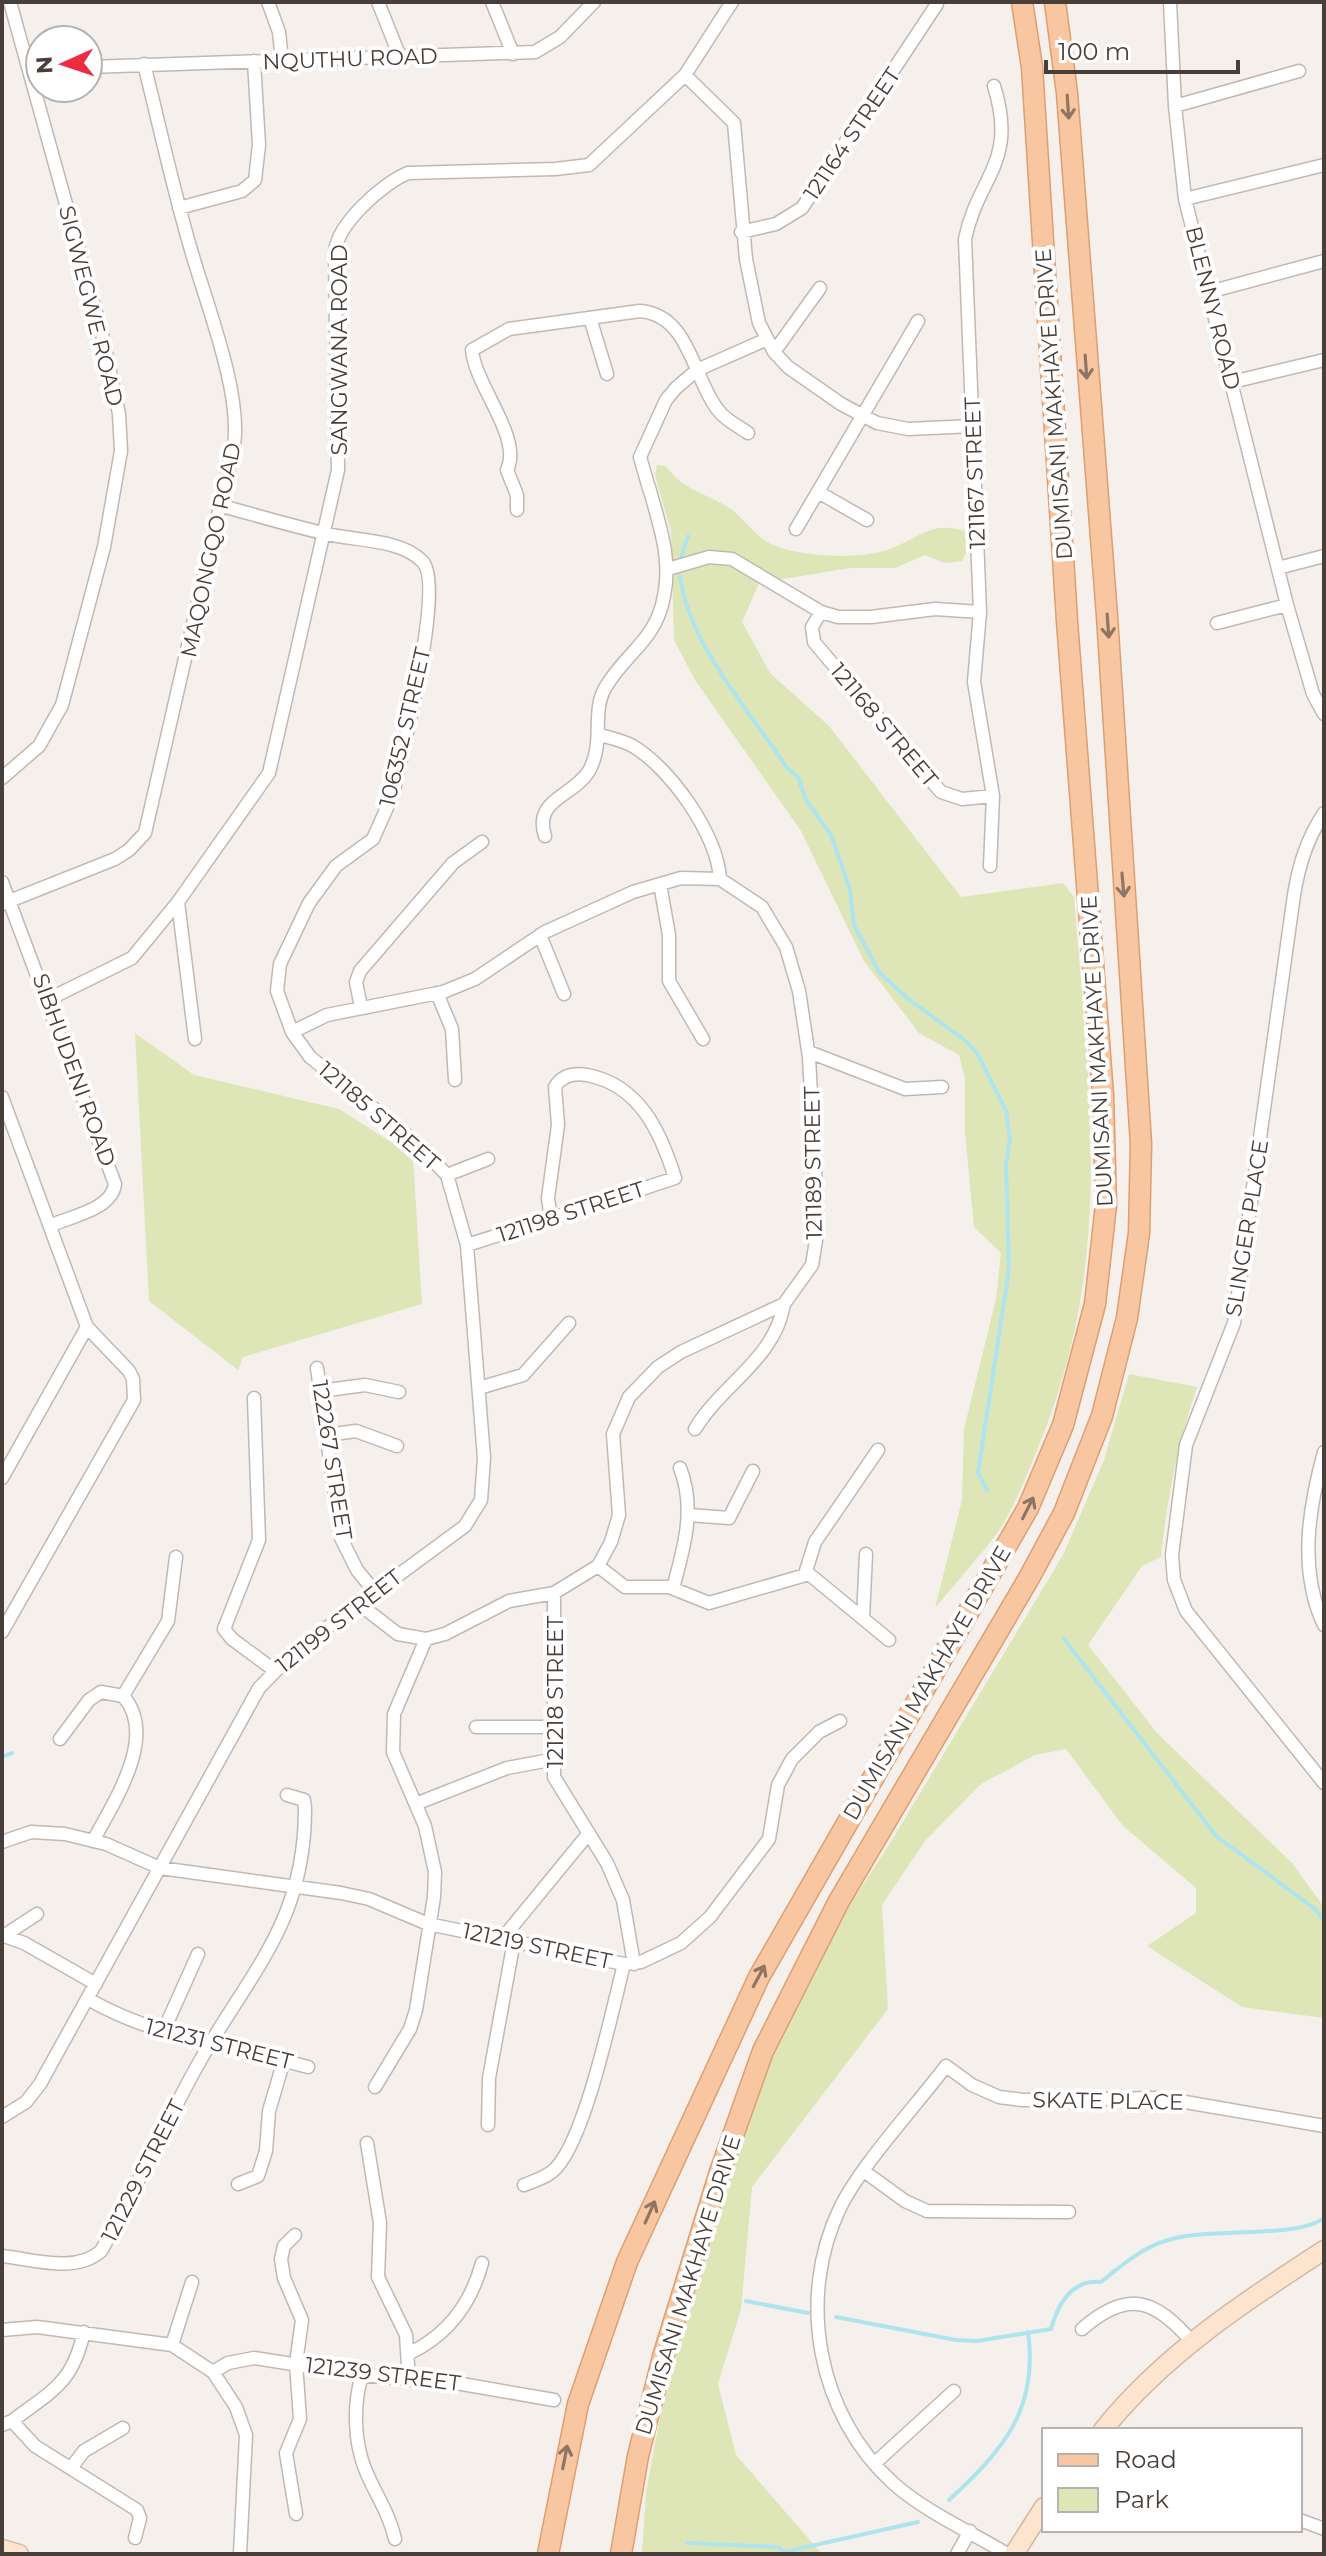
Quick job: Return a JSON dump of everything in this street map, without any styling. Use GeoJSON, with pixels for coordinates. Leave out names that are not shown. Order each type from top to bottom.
{"type":"FeatureCollection","features":[{"type":"Feature","properties":{"kind":"main road","name":"DUMISANI MAKHAYE DRIVE"},"geometry":{"type":"LineString","coordinates":[[548,2554],[578,2404],[627,2262],[759,1977],[1028,1508],[1055,1448],[1074,1393],[1095,1304],[1106,1205],[1103,1095],[1067,621],[1035,111],[1022,2]]}},
{"type":"Feature","properties":{"kind":"main road","name":"DUMISANI MAKHAYE DRIVE"},"geometry":{"type":"LineString","coordinates":[[621,2554],[638,2456],[663,2357],[720,2172],[763,2051],[839,1901],[1064,1513],[1088,1458],[1113,1383],[1132,1289],[1139,1233],[1141,1144],[1107,616],[1067,93],[1055,2]]}},
{"type":"Feature","properties":{"kind":"street","name":"SIGWEGWE ROAD"},"geometry":{"type":"LineString","coordinates":[[10,2],[24,42]]}},
{"type":"Feature","properties":{"kind":"street"},"geometry":{"type":"LineString","coordinates":[[268,2],[279,32],[282,60]]}},
{"type":"Feature","properties":{"kind":"street"},"geometry":{"type":"LineString","coordinates":[[378,2],[400,57]]}},
{"type":"Feature","properties":{"kind":"street"},"geometry":{"type":"LineString","coordinates":[[492,2],[513,54]]}},
{"type":"Feature","properties":{"kind":"street","name":"NQUTHU ROAD"},"geometry":{"type":"LineString","coordinates":[[104,66],[535,52],[560,37],[594,2]]}},
{"type":"Feature","properties":{"kind":"street","name":"SANGWANA ROAD"},"geometry":{"type":"LineString","coordinates":[[49,999],[132,958],[178,902],[269,773],[326,534],[340,456],[335,252],[345,225],[394,179],[408,173],[555,169],[589,165],[685,75],[732,2]]}},
{"type":"Feature","properties":{"kind":"street","name":"BLENNY ROAD"},"geometry":{"type":"LineString","coordinates":[[1174,3],[1175,106],[1185,199],[1287,605],[1313,694],[1324,714]]}},
{"type":"Feature","properties":{"kind":"street","name":"121164 STREET"},"geometry":{"type":"LineString","coordinates":[[741,232],[776,224],[802,208],[937,4]]}},
{"type":"Feature","properties":{"kind":"street"},"geometry":{"type":"LineString","coordinates":[[179,208],[242,191],[255,180],[259,172],[254,61]]}},
{"type":"Feature","properties":{"kind":"street","name":"MAQONGQO ROAD"},"geometry":{"type":"LineString","coordinates":[[6,903],[115,859],[145,833],[222,506],[236,428],[235,412],[179,208],[144,64]]}},
{"type":"Feature","properties":{"kind":"street"},"geometry":{"type":"LineString","coordinates":[[1175,106],[1299,71]]}},
{"type":"Feature","properties":{"kind":"street"},"geometry":{"type":"LineString","coordinates":[[685,75],[734,123],[741,232],[765,340],[774,352],[797,374],[862,416],[908,429],[973,426]]}},
{"type":"Feature","properties":{"kind":"street","name":"121167 STREET"},"geometry":{"type":"LineString","coordinates":[[990,866],[993,796],[975,698],[980,612],[965,239],[975,208],[999,159],[1002,134],[994,86]]}},
{"type":"Feature","properties":{"kind":"street","name":"SIGWEGWE ROAD"},"geometry":{"type":"LineString","coordinates":[[2,778],[39,746],[62,705],[104,547],[121,451],[112,376],[43,104]]}},
{"type":"Feature","properties":{"kind":"street"},"geometry":{"type":"LineString","coordinates":[[1185,199],[1324,165]]}},
{"type":"Feature","properties":{"kind":"street"},"geometry":{"type":"LineString","coordinates":[[1209,292],[1324,261]]}},
{"type":"Feature","properties":{"kind":"street"},"geometry":{"type":"LineString","coordinates":[[774,352],[820,288]]}},
{"type":"Feature","properties":{"kind":"street"},"geometry":{"type":"LineString","coordinates":[[517,510],[517,495],[507,470],[511,461],[506,432],[478,380],[472,357],[475,346],[509,329],[640,311],[656,313],[691,352],[717,410],[748,433]]}},
{"type":"Feature","properties":{"kind":"street"},"geometry":{"type":"LineString","coordinates":[[590,318],[607,374]]}},
{"type":"Feature","properties":{"kind":"street"},"geometry":{"type":"LineString","coordinates":[[796,529],[918,321]]}},
{"type":"Feature","properties":{"kind":"street"},"geometry":{"type":"LineString","coordinates":[[654,507],[640,457],[666,400],[697,370],[765,340]]}},
{"type":"Feature","properties":{"kind":"street"},"geometry":{"type":"LineString","coordinates":[[1232,382],[1324,360]]}},
{"type":"Feature","properties":{"kind":"street"},"geometry":{"type":"LineString","coordinates":[[545,836],[541,824],[544,812],[586,775],[600,735],[600,699],[612,679],[652,633],[664,597],[668,569],[649,487]]}},
{"type":"Feature","properties":{"kind":"street"},"geometry":{"type":"LineString","coordinates":[[818,492],[867,520]]}},
{"type":"Feature","properties":{"kind":"street","name":"106352 STREET"},"geometry":{"type":"LineString","coordinates":[[222,506],[411,553],[427,567],[430,584],[425,639],[393,794],[385,818],[373,839],[336,866],[322,883],[280,964],[277,991],[292,1032],[310,1057]]}},
{"type":"Feature","properties":{"kind":"street"},"geometry":{"type":"LineString","coordinates":[[1278,568],[1324,556]]}},
{"type":"Feature","properties":{"kind":"street"},"geometry":{"type":"LineString","coordinates":[[668,569],[709,557],[732,559],[821,612],[853,618],[935,609],[980,612]]}},
{"type":"Feature","properties":{"kind":"street"},"geometry":{"type":"LineString","coordinates":[[1217,623],[1287,605]]}},
{"type":"Feature","properties":{"kind":"street","name":"121168 STREET"},"geometry":{"type":"LineString","coordinates":[[821,612],[812,627],[814,642],[941,792],[962,799],[993,796]]}},
{"type":"Feature","properties":{"kind":"street"},"geometry":{"type":"LineString","coordinates":[[292,1032],[327,1015],[437,993],[475,979],[540,935],[633,892],[681,878],[720,879],[712,841],[683,796],[633,746],[600,735]]}},
{"type":"Feature","properties":{"kind":"street","name":"SLINGER PLACE"},"geometry":{"type":"LineString","coordinates":[[1324,813],[1311,833],[1299,864],[1234,1323],[1186,1445],[1172,1555],[1174,1580],[1186,1611],[1324,1783]]}},
{"type":"Feature","properties":{"kind":"street"},"geometry":{"type":"LineString","coordinates":[[361,1007],[356,982],[360,971],[453,863],[482,842]]}},
{"type":"Feature","properties":{"kind":"street","name":"121189 STREET"},"geometry":{"type":"LineString","coordinates":[[598,1566],[611,1542],[619,1515],[613,1434],[629,1397],[658,1367],[681,1352],[784,1304],[812,1265],[816,1247],[809,1052],[799,991],[779,934],[762,907],[720,879]]}},
{"type":"Feature","properties":{"kind":"street","name":"SIBHUDENI ROAD"},"geometry":{"type":"LineString","coordinates":[[2,882],[6,903],[49,999],[115,1184],[113,1195],[104,1203],[52,1225]]}},
{"type":"Feature","properties":{"kind":"street"},"geometry":{"type":"LineString","coordinates":[[660,884],[669,935],[669,981],[703,1039]]}},
{"type":"Feature","properties":{"kind":"street"},"geometry":{"type":"LineString","coordinates":[[178,902],[195,1039]]}},
{"type":"Feature","properties":{"kind":"street"},"geometry":{"type":"LineString","coordinates":[[540,935],[564,994]]}},
{"type":"Feature","properties":{"kind":"street"},"geometry":{"type":"LineString","coordinates":[[437,993],[454,1036],[455,1080]]}},
{"type":"Feature","properties":{"kind":"street"},"geometry":{"type":"LineString","coordinates":[[809,1052],[905,1089],[942,1087]]}},
{"type":"Feature","properties":{"kind":"street","name":"121185 STREET"},"geometry":{"type":"LineString","coordinates":[[310,1057],[413,1140],[447,1175]]}},
{"type":"Feature","properties":{"kind":"street","name":"121198 STREET"},"geometry":{"type":"LineString","coordinates":[[467,1245],[551,1219],[675,1178],[655,1126],[631,1096],[604,1080],[589,1076],[563,1077],[554,1090],[558,1125],[548,1198],[551,1219]]}},
{"type":"Feature","properties":{"kind":"street"},"geometry":{"type":"LineString","coordinates":[[2,1097],[52,1225],[87,1327],[129,1371],[133,1379],[134,1400],[2,1632]]}},
{"type":"Feature","properties":{"kind":"street"},"geometry":{"type":"LineString","coordinates":[[447,1175],[488,1159]]}},
{"type":"Feature","properties":{"kind":"street","name":"121199 STREET"},"geometry":{"type":"LineString","coordinates":[[2,2117],[33,2094],[243,1713],[274,1670],[465,1526],[474,1514],[484,1487],[479,1388],[467,1245],[447,1175]]}},
{"type":"Feature","properties":{"kind":"street"},"geometry":{"type":"LineString","coordinates":[[695,1429],[716,1399],[769,1345],[778,1328],[784,1304]]}},
{"type":"Feature","properties":{"kind":"street"},"geometry":{"type":"LineString","coordinates":[[479,1388],[523,1375],[569,1323]]}},
{"type":"Feature","properties":{"kind":"street"},"geometry":{"type":"LineString","coordinates":[[4,1468],[87,1327]]}},
{"type":"Feature","properties":{"kind":"street","name":"122267 STREET"},"geometry":{"type":"LineString","coordinates":[[317,1368],[341,1538],[357,1570],[375,1592]]}},
{"type":"Feature","properties":{"kind":"street"},"geometry":{"type":"LineString","coordinates":[[320,1391],[365,1385],[399,1392]]}},
{"type":"Feature","properties":{"kind":"street"},"geometry":{"type":"LineString","coordinates":[[254,1398],[259,1540],[224,1629],[232,1639],[274,1670]]}},
{"type":"Feature","properties":{"kind":"street"},"geometry":{"type":"LineString","coordinates":[[327,1435],[356,1431],[397,1446]]}},
{"type":"Feature","properties":{"kind":"street"},"geometry":{"type":"LineString","coordinates":[[805,1574],[815,1542],[878,1450]]}},
{"type":"Feature","properties":{"kind":"street"},"geometry":{"type":"LineString","coordinates":[[1324,1452],[1310,1513],[1308,1555],[1312,1587],[1324,1625]]}},
{"type":"Feature","properties":{"kind":"street"},"geometry":{"type":"LineString","coordinates":[[673,1588],[689,1515],[688,1493],[680,1468]]}},
{"type":"Feature","properties":{"kind":"street"},"geometry":{"type":"LineString","coordinates":[[689,1515],[729,1518],[753,1471]]}},
{"type":"Feature","properties":{"kind":"street"},"geometry":{"type":"LineString","coordinates":[[863,1618],[866,1554]]}},
{"type":"Feature","properties":{"kind":"street"},"geometry":{"type":"LineString","coordinates":[[123,1696],[168,1621],[176,1557]]}},
{"type":"Feature","properties":{"kind":"street"},"geometry":{"type":"LineString","coordinates":[[359,1604],[386,1628],[426,1639],[445,1634],[509,1601],[554,1593],[598,1566],[625,1587],[673,1588],[695,1600],[714,1602],[805,1574],[818,1579],[889,1640]]}},
{"type":"Feature","properties":{"kind":"street","name":"121218 STREET"},"geometry":{"type":"LineString","coordinates":[[554,1593],[557,1727],[554,1777],[607,1863],[623,1900],[629,1964]]}},
{"type":"Feature","properties":{"kind":"street"},"geometry":{"type":"LineString","coordinates":[[375,2087],[413,2020],[435,1872],[418,1803],[396,1763],[392,1725],[426,1639]]}},
{"type":"Feature","properties":{"kind":"street"},"geometry":{"type":"LineString","coordinates":[[60,1739],[96,1694],[105,1692],[123,1696],[135,1714],[136,1740],[115,1799],[93,1841]]}},
{"type":"Feature","properties":{"kind":"street","name":"121219 STREET"},"geometry":{"type":"LineString","coordinates":[[2,1842],[31,1832],[65,1834],[93,1841],[160,1868],[369,1899],[428,1924],[629,1964],[681,1943],[710,1917],[769,1839],[774,1826],[778,1785],[792,1759],[814,1735],[840,1721]]}},
{"type":"Feature","properties":{"kind":"street"},"geometry":{"type":"LineString","coordinates":[[476,1727],[557,1727]]}},
{"type":"Feature","properties":{"kind":"street"},"geometry":{"type":"LineString","coordinates":[[418,1803],[507,1768],[555,1759]]}},
{"type":"Feature","properties":{"kind":"street","name":"121229 STREET"},"geometry":{"type":"LineString","coordinates":[[2,2256],[58,2263],[89,2259],[101,2251],[211,2044],[274,1942],[297,1886],[305,1809],[304,1800],[287,1795]]}},
{"type":"Feature","properties":{"kind":"street"},"geometry":{"type":"LineString","coordinates":[[488,2125],[489,2078],[508,1940],[589,1833]]}},
{"type":"Feature","properties":{"kind":"street"},"geometry":{"type":"LineString","coordinates":[[3,1936],[37,1914]]}},
{"type":"Feature","properties":{"kind":"street"},"geometry":{"type":"LineString","coordinates":[[3,1936],[24,1943],[96,1984]]}},
{"type":"Feature","properties":{"kind":"street"},"geometry":{"type":"LineString","coordinates":[[163,2032],[198,1954]]}},
{"type":"Feature","properties":{"kind":"street"},"geometry":{"type":"LineString","coordinates":[[524,2185],[552,2172],[562,2160],[588,2097],[629,1964]]}},
{"type":"Feature","properties":{"kind":"street","name":"121231 STREET"},"geometry":{"type":"LineString","coordinates":[[88,1999],[118,2015],[163,2032],[308,2067]]}},
{"type":"Feature","properties":{"kind":"street"},"geometry":{"type":"LineString","coordinates":[[238,2184],[258,2176],[264,2163],[269,2111],[284,2060]]}},
{"type":"Feature","properties":{"kind":"street","name":"SKATE PLACE"},"geometry":{"type":"LineString","coordinates":[[865,2172],[946,2066],[972,2085],[999,2097],[1023,2100],[1162,2098],[1324,2126]]}},
{"type":"Feature","properties":{"kind":"street"},"geometry":{"type":"LineString","coordinates":[[367,2143],[380,2223],[378,2277],[404,2328],[410,2353],[409,2380]]}},
{"type":"Feature","properties":{"kind":"street"},"geometry":{"type":"LineString","coordinates":[[1007,2554],[911,2497],[875,2463],[846,2424],[821,2356],[817,2322],[822,2255],[840,2207],[865,2172],[905,2201],[927,2211],[1069,2212]]}},
{"type":"Feature","properties":{"kind":"street"},"geometry":{"type":"LineString","coordinates":[[295,2235],[284,2246],[281,2259],[284,2278],[302,2320],[296,2363],[300,2415],[285,2461],[296,2514]]}},
{"type":"Feature","properties":{"kind":"street"},"geometry":{"type":"LineString","coordinates":[[1105,2428],[1122,2407],[1192,2342],[1324,2250]]}},
{"type":"Feature","properties":{"kind":"street"},"geometry":{"type":"LineString","coordinates":[[410,2353],[447,2329],[474,2287],[482,2263]]}},
{"type":"Feature","properties":{"kind":"street"},"geometry":{"type":"LineString","coordinates":[[172,2345],[192,2282]]}},
{"type":"Feature","properties":{"kind":"street"},"geometry":{"type":"LineString","coordinates":[[1082,2329],[1108,2308],[1141,2304],[1163,2311],[1192,2342]]}},
{"type":"Feature","properties":{"kind":"street"},"geometry":{"type":"LineString","coordinates":[[2,2330],[25,2327],[84,2332],[172,2345],[213,2372],[236,2407],[246,2435],[240,2554]]}},
{"type":"Feature","properties":{"kind":"street"},"geometry":{"type":"LineString","coordinates":[[84,2332],[76,2363],[65,2380],[7,2423],[35,2446],[137,2510],[140,2518],[135,2538]]}},
{"type":"Feature","properties":{"kind":"street","name":"121239 STREET"},"geometry":{"type":"LineString","coordinates":[[213,2372],[246,2358],[362,2375],[468,2385],[554,2400]]}},
{"type":"Feature","properties":{"kind":"street"},"geometry":{"type":"LineString","coordinates":[[362,2375],[356,2412],[363,2462],[386,2506],[395,2539]]}},
{"type":"Feature","properties":{"kind":"street"},"geometry":{"type":"LineString","coordinates":[[875,2463],[954,2391]]}},
{"type":"Feature","properties":{"kind":"street"},"geometry":{"type":"LineString","coordinates":[[71,2468],[84,2451],[123,2428]]}},
{"type":"Feature","properties":{"kind":"street"},"geometry":{"type":"LineString","coordinates":[[1014,2554],[1042,2510]]}},
{"type":"Feature","properties":{"kind":"street"},"geometry":{"type":"LineString","coordinates":[[1302,2521],[1324,2529]]}},
{"type":"Feature","properties":{"kind":"street"},"geometry":{"type":"LineString","coordinates":[[957,2554],[970,2531]]}},
{"type":"Feature","properties":{"kind":"street"},"geometry":{"type":"LineString","coordinates":[[2,2549],[19,2554]]}},
{"type":"Feature","properties":{"kind":"green space"},"geometry":{"type":"Polygon","coordinates":[[[657,465],[666,466],[680,481],[731,509],[767,542],[793,551],[860,555],[887,550],[934,529],[967,532],[969,547],[962,561],[945,563],[925,555],[895,568],[850,568],[759,583],[742,622],[770,673],[829,726],[961,897],[1063,883],[1074,897],[1086,1037],[1091,1172],[1088,1238],[1079,1305],[1064,1372],[1016,1500],[997,1533],[935,1608],[962,1500],[964,1429],[996,1299],[1001,1253],[974,1227],[965,1133],[965,1079],[959,1055],[919,1033],[864,961],[801,831],[695,680],[674,640],[671,532],[655,475],[657,465]]]}},
{"type":"Feature","properties":{"kind":"green space"},"geometry":{"type":"Polygon","coordinates":[[[135,1033],[194,1075],[339,1109],[413,1156],[422,1304],[243,1357],[238,1370],[149,1301],[135,1033]]]}},
{"type":"Feature","properties":{"kind":"green space"},"geometry":{"type":"Polygon","coordinates":[[[1129,1374],[1197,1387],[1174,1471],[1161,1557],[1142,1566],[1088,1645],[1157,1733],[1292,1863],[1324,1907],[1324,2018],[1242,2007],[1147,1946],[1196,1913],[1196,1888],[1123,1826],[1066,1749],[1035,1755],[981,1784],[925,1841],[882,1905],[888,2009],[752,2187],[741,2309],[718,2384],[736,2455],[822,2554],[642,2554],[646,2492],[664,2396],[742,2133],[767,2063],[834,1929],[889,1845],[1063,1555],[1104,1460],[1129,1374]]]}},
{"type":"Feature","properties":{"kind":"waterway"},"geometry":{"type":"LineString","coordinates":[[681,558],[688,536]]}},
{"type":"Feature","properties":{"kind":"waterway"},"geometry":{"type":"LineString","coordinates":[[680,576],[695,627],[708,652],[787,768],[798,777],[806,800],[831,835],[850,890],[854,925],[879,972],[977,1053],[1006,1111],[1010,1139],[1006,1164],[1009,1269],[978,1473],[987,1490]]}},
{"type":"Feature","properties":{"kind":"waterway"},"geometry":{"type":"LineString","coordinates":[[1064,1639],[1216,1836],[1315,1909],[1324,1921]]}},
{"type":"Feature","properties":{"kind":"waterway"},"geometry":{"type":"LineString","coordinates":[[2,1757],[12,1753]]}},
{"type":"Feature","properties":{"kind":"waterway"},"geometry":{"type":"LineString","coordinates":[[836,2317],[956,2340],[977,2341],[1051,2329],[1062,2302],[1074,2289],[1091,2282],[1101,2282],[1158,2243],[1185,2236],[1294,2228],[1324,2218]]}},
{"type":"Feature","properties":{"kind":"waterway"},"geometry":{"type":"LineString","coordinates":[[746,2301],[808,2313]]}},
{"type":"Feature","properties":{"kind":"waterway"},"geometry":{"type":"LineString","coordinates":[[949,2500],[1000,2446],[1022,2407],[1030,2360],[1028,2332]]}},
{"type":"Feature","properties":{"kind":"waterway"},"geometry":{"type":"LineString","coordinates":[[687,2543],[778,2547],[784,2552],[918,2522]]}}]}
